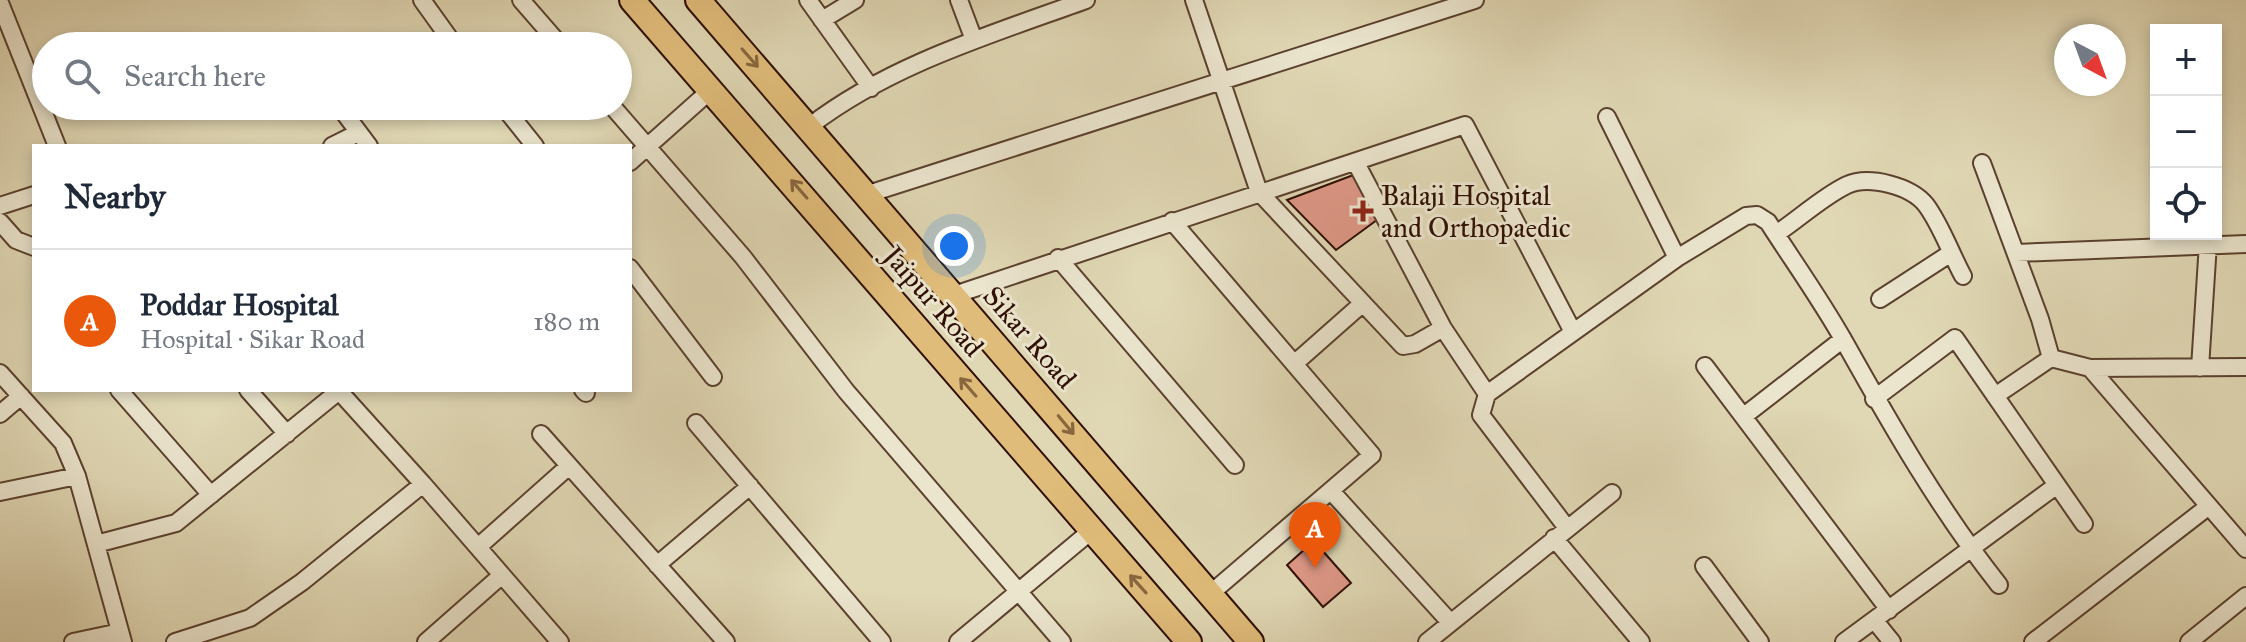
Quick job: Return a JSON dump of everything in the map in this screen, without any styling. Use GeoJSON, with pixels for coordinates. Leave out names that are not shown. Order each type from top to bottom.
{"type":"FeatureCollection","features":[{"type":"Feature","properties":{"kind":"main road","name":"Jaipur Road"},"geometry":{"type":"LineString","coordinates":[[632,0],[1189,642]]}},
{"type":"Feature","properties":{"kind":"main road","name":"Sikar Road"},"geometry":{"type":"LineString","coordinates":[[698,0],[810,126],[1251,642]]}},
{"type":"Feature","properties":{"kind":"street"},"geometry":{"type":"LineString","coordinates":[[422,0],[445,32]]}},
{"type":"Feature","properties":{"kind":"street"},"geometry":{"type":"LineString","coordinates":[[521,0],[549,32]]}},
{"type":"Feature","properties":{"kind":"street"},"geometry":{"type":"LineString","coordinates":[[808,0],[871,88]]}},
{"type":"Feature","properties":{"kind":"street"},"geometry":{"type":"LineString","coordinates":[[822,20],[855,0]]}},
{"type":"Feature","properties":{"kind":"street"},"geometry":{"type":"LineString","coordinates":[[959,0],[974,40]]}},
{"type":"Feature","properties":{"kind":"street"},"geometry":{"type":"LineString","coordinates":[[810,126],[845,99],[974,40],[1086,0]]}},
{"type":"Feature","properties":{"kind":"street"},"geometry":{"type":"LineString","coordinates":[[1194,0],[1259,192],[1403,346],[1415,344],[1443,328]]}},
{"type":"Feature","properties":{"kind":"street"},"geometry":{"type":"LineString","coordinates":[[868,194],[1475,0]]}},
{"type":"Feature","properties":{"kind":"street"},"geometry":{"type":"LineString","coordinates":[[0,3],[32,83]]}},
{"type":"Feature","properties":{"kind":"street"},"geometry":{"type":"LineString","coordinates":[[632,160],[712,89]]}},
{"type":"Feature","properties":{"kind":"street"},"geometry":{"type":"LineString","coordinates":[[1607,117],[1677,258]]}},
{"type":"Feature","properties":{"kind":"street"},"geometry":{"type":"LineString","coordinates":[[47,120],[56,144]]}},
{"type":"Feature","properties":{"kind":"street"},"geometry":{"type":"LineString","coordinates":[[349,120],[367,144]]}},
{"type":"Feature","properties":{"kind":"street"},"geometry":{"type":"LineString","coordinates":[[514,120],[533,144]]}},
{"type":"Feature","properties":{"kind":"street"},"geometry":{"type":"LineString","coordinates":[[624,120],[743,257],[846,391],[1062,642]]}},
{"type":"Feature","properties":{"kind":"street"},"geometry":{"type":"LineString","coordinates":[[954,295],[1465,125],[1573,332]]}},
{"type":"Feature","properties":{"kind":"street"},"geometry":{"type":"LineString","coordinates":[[336,144],[358,133]]}},
{"type":"Feature","properties":{"kind":"street"},"geometry":{"type":"LineString","coordinates":[[1356,163],[1443,328],[1487,394]]}},
{"type":"Feature","properties":{"kind":"street"},"geometry":{"type":"LineString","coordinates":[[1982,163],[2051,358]]}},
{"type":"Feature","properties":{"kind":"street"},"geometry":{"type":"LineString","coordinates":[[1776,234],[1849,184],[1868,182],[1910,191],[1926,204],[1963,276]]}},
{"type":"Feature","properties":{"kind":"street"},"geometry":{"type":"LineString","coordinates":[[0,206],[32,196]]}},
{"type":"Feature","properties":{"kind":"street"},"geometry":{"type":"LineString","coordinates":[[1641,642],[1561,533],[1481,415],[1487,394],[1677,258],[1746,216],[1762,217],[1776,234],[1843,339],[1874,399],[1970,549],[1999,585]]}},
{"type":"Feature","properties":{"kind":"street"},"geometry":{"type":"LineString","coordinates":[[1172,221],[1372,455],[1210,594]]}},
{"type":"Feature","properties":{"kind":"street"},"geometry":{"type":"LineString","coordinates":[[0,222],[16,240],[32,246]]}},
{"type":"Feature","properties":{"kind":"street"},"geometry":{"type":"LineString","coordinates":[[2016,253],[2208,243],[2246,244]]}},
{"type":"Feature","properties":{"kind":"street"},"geometry":{"type":"LineString","coordinates":[[2200,368],[2208,243]]}},
{"type":"Feature","properties":{"kind":"street"},"geometry":{"type":"LineString","coordinates":[[1880,299],[1951,253]]}},
{"type":"Feature","properties":{"kind":"street"},"geometry":{"type":"LineString","coordinates":[[1058,258],[1235,465]]}},
{"type":"Feature","properties":{"kind":"street"},"geometry":{"type":"LineString","coordinates":[[632,271],[713,377]]}},
{"type":"Feature","properties":{"kind":"street"},"geometry":{"type":"LineString","coordinates":[[1294,364],[1363,303]]}},
{"type":"Feature","properties":{"kind":"street"},"geometry":{"type":"LineString","coordinates":[[1874,399],[1955,338],[2084,524]]}},
{"type":"Feature","properties":{"kind":"street"},"geometry":{"type":"LineString","coordinates":[[1744,416],[1843,339]]}},
{"type":"Feature","properties":{"kind":"street"},"geometry":{"type":"LineString","coordinates":[[1995,396],[2051,358],[2090,368],[2245,368]]}},
{"type":"Feature","properties":{"kind":"street"},"geometry":{"type":"LineString","coordinates":[[1705,366],[1889,610]]}},
{"type":"Feature","properties":{"kind":"street"},"geometry":{"type":"LineString","coordinates":[[2090,368],[2246,549]]}},
{"type":"Feature","properties":{"kind":"street"},"geometry":{"type":"LineString","coordinates":[[0,373],[63,443],[77,476],[121,637],[73,642]]}},
{"type":"Feature","properties":{"kind":"street"},"geometry":{"type":"LineString","coordinates":[[121,392],[211,495]]}},
{"type":"Feature","properties":{"kind":"street"},"geometry":{"type":"LineString","coordinates":[[250,392],[287,434]]}},
{"type":"Feature","properties":{"kind":"street"},"geometry":{"type":"LineString","coordinates":[[96,544],[176,523],[338,392]]}},
{"type":"Feature","properties":{"kind":"street"},"geometry":{"type":"LineString","coordinates":[[340,392],[560,642]]}},
{"type":"Feature","properties":{"kind":"street"},"geometry":{"type":"LineString","coordinates":[[0,414],[21,396]]}},
{"type":"Feature","properties":{"kind":"street"},"geometry":{"type":"LineString","coordinates":[[696,423],[882,642]]}},
{"type":"Feature","properties":{"kind":"street"},"geometry":{"type":"LineString","coordinates":[[541,434],[726,642]]}},
{"type":"Feature","properties":{"kind":"street"},"geometry":{"type":"LineString","coordinates":[[478,547],[569,466]]}},
{"type":"Feature","properties":{"kind":"street"},"geometry":{"type":"LineString","coordinates":[[0,492],[77,476]]}},
{"type":"Feature","properties":{"kind":"street"},"geometry":{"type":"LineString","coordinates":[[175,642],[220,635],[250,618],[302,582],[423,484]]}},
{"type":"Feature","properties":{"kind":"street"},"geometry":{"type":"LineString","coordinates":[[1844,642],[2057,485]]}},
{"type":"Feature","properties":{"kind":"street"},"geometry":{"type":"LineString","coordinates":[[657,565],[750,486]]}},
{"type":"Feature","properties":{"kind":"street"},"geometry":{"type":"LineString","coordinates":[[1331,491],[1449,621]]}},
{"type":"Feature","properties":{"kind":"street"},"geometry":{"type":"LineString","coordinates":[[1427,642],[1449,621],[1612,493]]}},
{"type":"Feature","properties":{"kind":"street"},"geometry":{"type":"LineString","coordinates":[[2033,642],[2209,506]]}},
{"type":"Feature","properties":{"kind":"street"},"geometry":{"type":"LineString","coordinates":[[958,642],[1091,531]]}},
{"type":"Feature","properties":{"kind":"street"},"geometry":{"type":"LineString","coordinates":[[1704,566],[1760,642]]}},
{"type":"Feature","properties":{"kind":"street"},"geometry":{"type":"LineString","coordinates":[[426,642],[502,575]]}},
{"type":"Feature","properties":{"kind":"street"},"geometry":{"type":"LineString","coordinates":[[2189,642],[2246,596]]}},
{"type":"Feature","properties":{"kind":"street"},"geometry":{"type":"LineString","coordinates":[[1875,621],[1892,642]]}},
{"type":"Feature","properties":{"kind":"building"},"geometry":{"type":"Polygon","coordinates":[[[1356,174],[1381,217],[1336,250],[1287,200],[1356,174]]]}},
{"type":"Feature","properties":{"kind":"building"},"geometry":{"type":"Polygon","coordinates":[[[1314,541],[1351,583],[1323,607],[1287,565],[1314,541]]]}},
{"type":"Feature","properties":{"kind":"place","name":"Balaji Hospital and Orthopaedic"},"geometry":{"type":"Point","coordinates":[1363,211]}},
{"type":"Feature","properties":{"kind":"place","name":"Poddar Hospital"},"geometry":{"type":"Point","coordinates":[1315,568]}}]}
